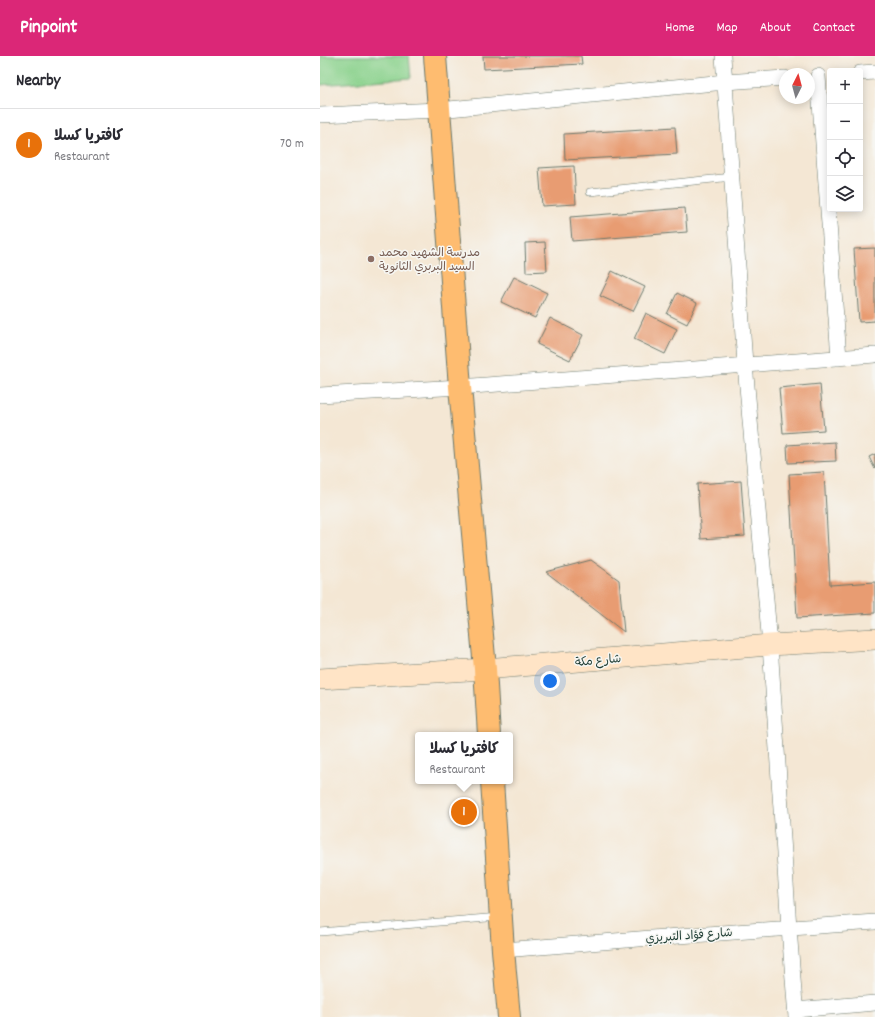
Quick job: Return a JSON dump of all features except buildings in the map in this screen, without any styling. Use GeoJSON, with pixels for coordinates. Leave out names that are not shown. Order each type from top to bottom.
{"type":"FeatureCollection","features":[{"type":"Feature","properties":{"kind":"highway"},"geometry":{"type":"LineString","coordinates":[[435,56],[460,386],[489,732]]}},
{"type":"Feature","properties":{"kind":"highway"},"geometry":{"type":"LineString","coordinates":[[492,784],[509,1017]]}},
{"type":"Feature","properties":{"kind":"main road","name":"شارع مكة"},"geometry":{"type":"LineString","coordinates":[[320,679],[484,669],[770,645],[875,639]]}},
{"type":"Feature","properties":{"kind":"street"},"geometry":{"type":"LineString","coordinates":[[723,56],[745,364],[770,645],[795,1013],[875,1003]]}},
{"type":"Feature","properties":{"kind":"street"},"geometry":{"type":"LineString","coordinates":[[863,73],[875,72]]}},
{"type":"Feature","properties":{"kind":"street"},"geometry":{"type":"LineString","coordinates":[[819,76],[839,358]]}},
{"type":"Feature","properties":{"kind":"street"},"geometry":{"type":"LineString","coordinates":[[320,115],[439,110],[725,82],[779,78]]}},
{"type":"Feature","properties":{"kind":"street"},"geometry":{"type":"LineString","coordinates":[[320,395],[875,355]]}},
{"type":"Feature","properties":{"kind":"street","name":"شارع فؤاد التبريزي"},"geometry":{"type":"LineString","coordinates":[[503,950],[875,922]]}},
{"type":"Feature","properties":{"kind":"lane"},"geometry":{"type":"LineString","coordinates":[[590,192],[732,177]]}},
{"type":"Feature","properties":{"kind":"lane"},"geometry":{"type":"LineString","coordinates":[[320,932],[501,917]]}},
{"type":"Feature","properties":{"kind":"green space"},"geometry":{"type":"Polygon","coordinates":[[[320,56],[409,56],[411,78],[320,85],[320,56]]]}},
{"type":"Feature","properties":{"kind":"place","name":"مدرسة الشهيد محمد السيد البربري الثانوية"},"geometry":{"type":"Point","coordinates":[371,259]}},
{"type":"Feature","properties":{"kind":"place","name":"كافتريا كسلا"},"geometry":{"type":"Point","coordinates":[464,812]}}]}
